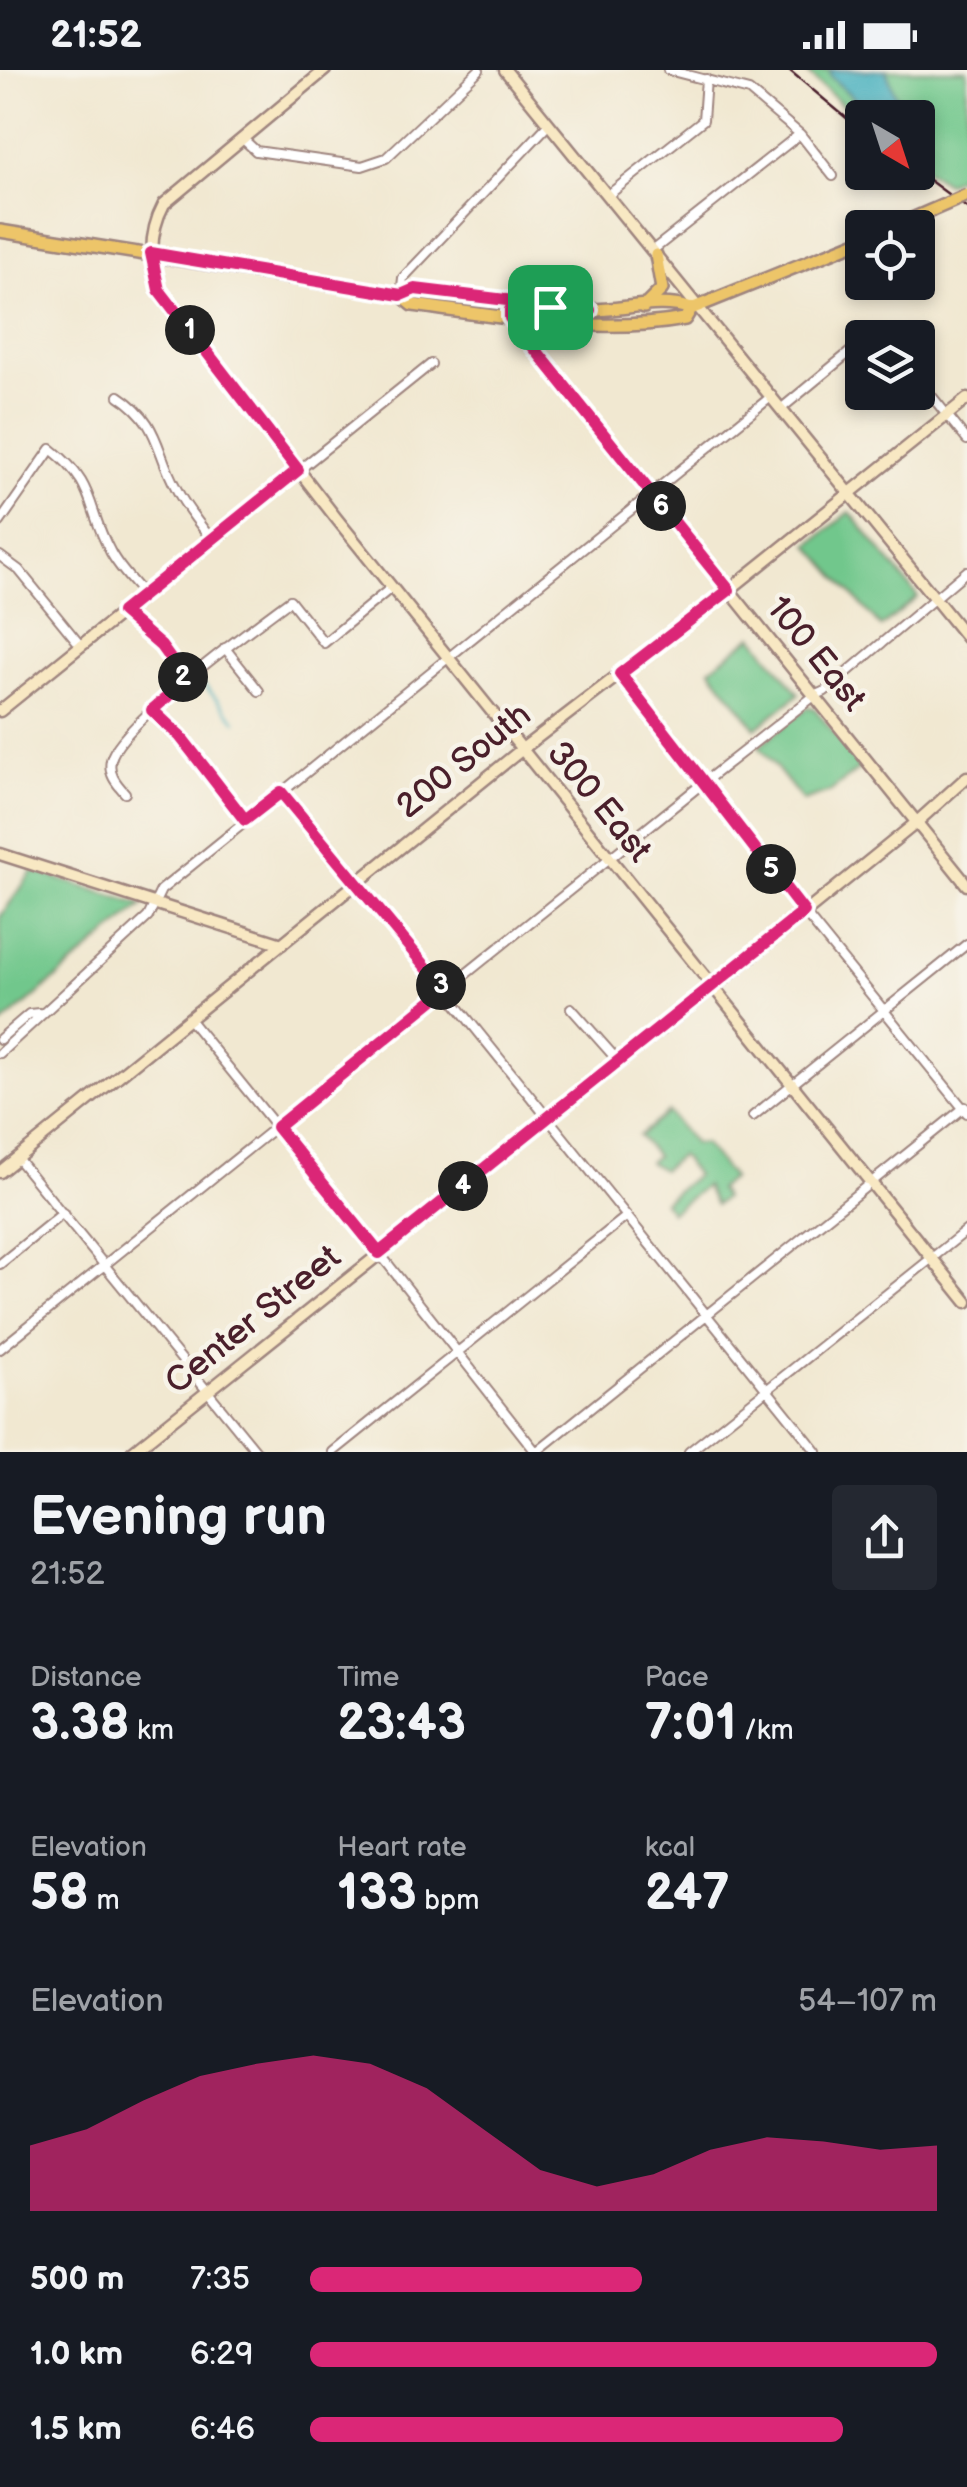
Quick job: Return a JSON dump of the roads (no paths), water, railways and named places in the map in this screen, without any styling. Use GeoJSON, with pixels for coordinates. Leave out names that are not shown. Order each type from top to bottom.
{"type":"FeatureCollection","features":[{"type":"Feature","properties":{"kind":"main road"},"geometry":{"type":"LineString","coordinates":[[932,210],[967,195]]}},
{"type":"Feature","properties":{"kind":"main road"},"geometry":{"type":"LineString","coordinates":[[0,231],[401,295],[413,305],[483,315],[569,317],[590,310]]}},
{"type":"Feature","properties":{"kind":"main road"},"geometry":{"type":"LineString","coordinates":[[432,291],[444,300],[539,322],[597,327],[664,323],[685,319],[695,308],[845,247]]}},
{"type":"Feature","properties":{"kind":"main road"},"geometry":{"type":"LineString","coordinates":[[643,308],[662,289],[654,253]]}},
{"type":"Feature","properties":{"kind":"main road"},"geometry":{"type":"LineString","coordinates":[[401,295],[415,289],[590,310],[643,308],[672,302],[695,308]]}},
{"type":"Feature","properties":{"kind":"main road"},"geometry":{"type":"LineString","coordinates":[[534,348],[533,334],[539,322]]}},
{"type":"Feature","properties":{"kind":"street"},"geometry":{"type":"LineString","coordinates":[[151,253],[155,226],[164,204],[325,70]]}},
{"type":"Feature","properties":{"kind":"street"},"geometry":{"type":"LineString","coordinates":[[243,139],[256,151],[362,166],[374,164],[386,158],[478,70]]}},
{"type":"Feature","properties":{"kind":"street"},"geometry":{"type":"LineString","coordinates":[[505,70],[967,638]]}},
{"type":"Feature","properties":{"kind":"street"},"geometry":{"type":"LineString","coordinates":[[668,70],[749,91],[800,134],[833,176]]}},
{"type":"Feature","properties":{"kind":"street"},"geometry":{"type":"LineString","coordinates":[[607,196],[703,120],[706,79]]}},
{"type":"Feature","properties":{"kind":"street"},"geometry":{"type":"LineString","coordinates":[[401,295],[403,278],[548,124]]}},
{"type":"Feature","properties":{"kind":"street"},"geometry":{"type":"LineString","coordinates":[[654,253],[800,134]]}},
{"type":"Feature","properties":{"kind":"street","name":"300 East"},"geometry":{"type":"LineString","coordinates":[[151,253],[159,290],[298,470],[967,1302]]}},
{"type":"Feature","properties":{"kind":"street","name":"100 East"},"geometry":{"type":"LineString","coordinates":[[510,314],[967,884]]}},
{"type":"Feature","properties":{"kind":"street"},"geometry":{"type":"LineString","coordinates":[[782,408],[845,356]]}},
{"type":"Feature","properties":{"kind":"street"},"geometry":{"type":"LineString","coordinates":[[0,711],[430,364]]}},
{"type":"Feature","properties":{"kind":"street"},"geometry":{"type":"LineString","coordinates":[[119,396],[136,407],[147,422],[176,488],[212,540]]}},
{"type":"Feature","properties":{"kind":"street"},"geometry":{"type":"LineString","coordinates":[[0,1053],[36,1022],[39,1013],[135,929],[162,890],[772,396]]}},
{"type":"Feature","properties":{"kind":"street","name":"200 South"},"geometry":{"type":"LineString","coordinates":[[0,1172],[522,750],[967,399]]}},
{"type":"Feature","properties":{"kind":"street"},"geometry":{"type":"LineString","coordinates":[[935,401],[967,440]]}},
{"type":"Feature","properties":{"kind":"street"},"geometry":{"type":"LineString","coordinates":[[0,522],[51,449],[66,461],[89,492],[108,549],[144,595]]}},
{"type":"Feature","properties":{"kind":"street"},"geometry":{"type":"LineString","coordinates":[[0,556],[19,570],[80,646]]}},
{"type":"Feature","properties":{"kind":"street"},"geometry":{"type":"LineString","coordinates":[[0,1349],[704,783],[872,654],[967,571]]}},
{"type":"Feature","properties":{"kind":"street"},"geometry":{"type":"LineString","coordinates":[[125,794],[113,780],[110,764],[115,748],[152,710],[225,648],[290,600],[324,643],[392,587]]}},
{"type":"Feature","properties":{"kind":"street"},"geometry":{"type":"LineString","coordinates":[[122,612],[161,646],[186,681]]}},
{"type":"Feature","properties":{"kind":"street"},"geometry":{"type":"LineString","coordinates":[[225,648],[259,691]]}},
{"type":"Feature","properties":{"kind":"street"},"geometry":{"type":"LineString","coordinates":[[188,1019],[536,1452],[966,1109],[804,912],[620,674]]}},
{"type":"Feature","properties":{"kind":"street"},"geometry":{"type":"LineString","coordinates":[[152,710],[180,736],[245,820]]}},
{"type":"Feature","properties":{"kind":"street","name":"Center Street"},"geometry":{"type":"LineString","coordinates":[[132,1452],[967,778]]}},
{"type":"Feature","properties":{"kind":"street"},"geometry":{"type":"LineString","coordinates":[[281,792],[817,1452]]}},
{"type":"Feature","properties":{"kind":"street"},"geometry":{"type":"LineString","coordinates":[[0,854],[282,944]]}},
{"type":"Feature","properties":{"kind":"street"},"geometry":{"type":"LineString","coordinates":[[753,1116],[967,944]]}},
{"type":"Feature","properties":{"kind":"street"},"geometry":{"type":"LineString","coordinates":[[571,1008],[619,1062]]}},
{"type":"Feature","properties":{"kind":"street"},"geometry":{"type":"LineString","coordinates":[[0,1040],[29,1014],[39,1013]]}},
{"type":"Feature","properties":{"kind":"street"},"geometry":{"type":"LineString","coordinates":[[17,1158],[257,1452]]}},
{"type":"Feature","properties":{"kind":"street"},"geometry":{"type":"LineString","coordinates":[[0,1264],[63,1213]]}},
{"type":"Feature","properties":{"kind":"street"},"geometry":{"type":"LineString","coordinates":[[333,1452],[627,1216]]}},
{"type":"Feature","properties":{"kind":"street"},"geometry":{"type":"LineString","coordinates":[[690,1452],[967,1230]]}},
{"type":"Feature","properties":{"kind":"water"},"geometry":{"type":"Polygon","coordinates":[[[830,70],[886,70],[899,100],[856,100],[831,77],[830,70]]]}},
{"type":"Feature","properties":{"kind":"waterway"},"geometry":{"type":"LineString","coordinates":[[198,678],[236,721]]}},
{"type":"Feature","properties":{"kind":"railway"},"geometry":{"type":"LineString","coordinates":[[789,70],[845,117]]}},
{"type":"Feature","properties":{"kind":"railway"},"geometry":{"type":"LineString","coordinates":[[935,184],[967,208]]}}]}
